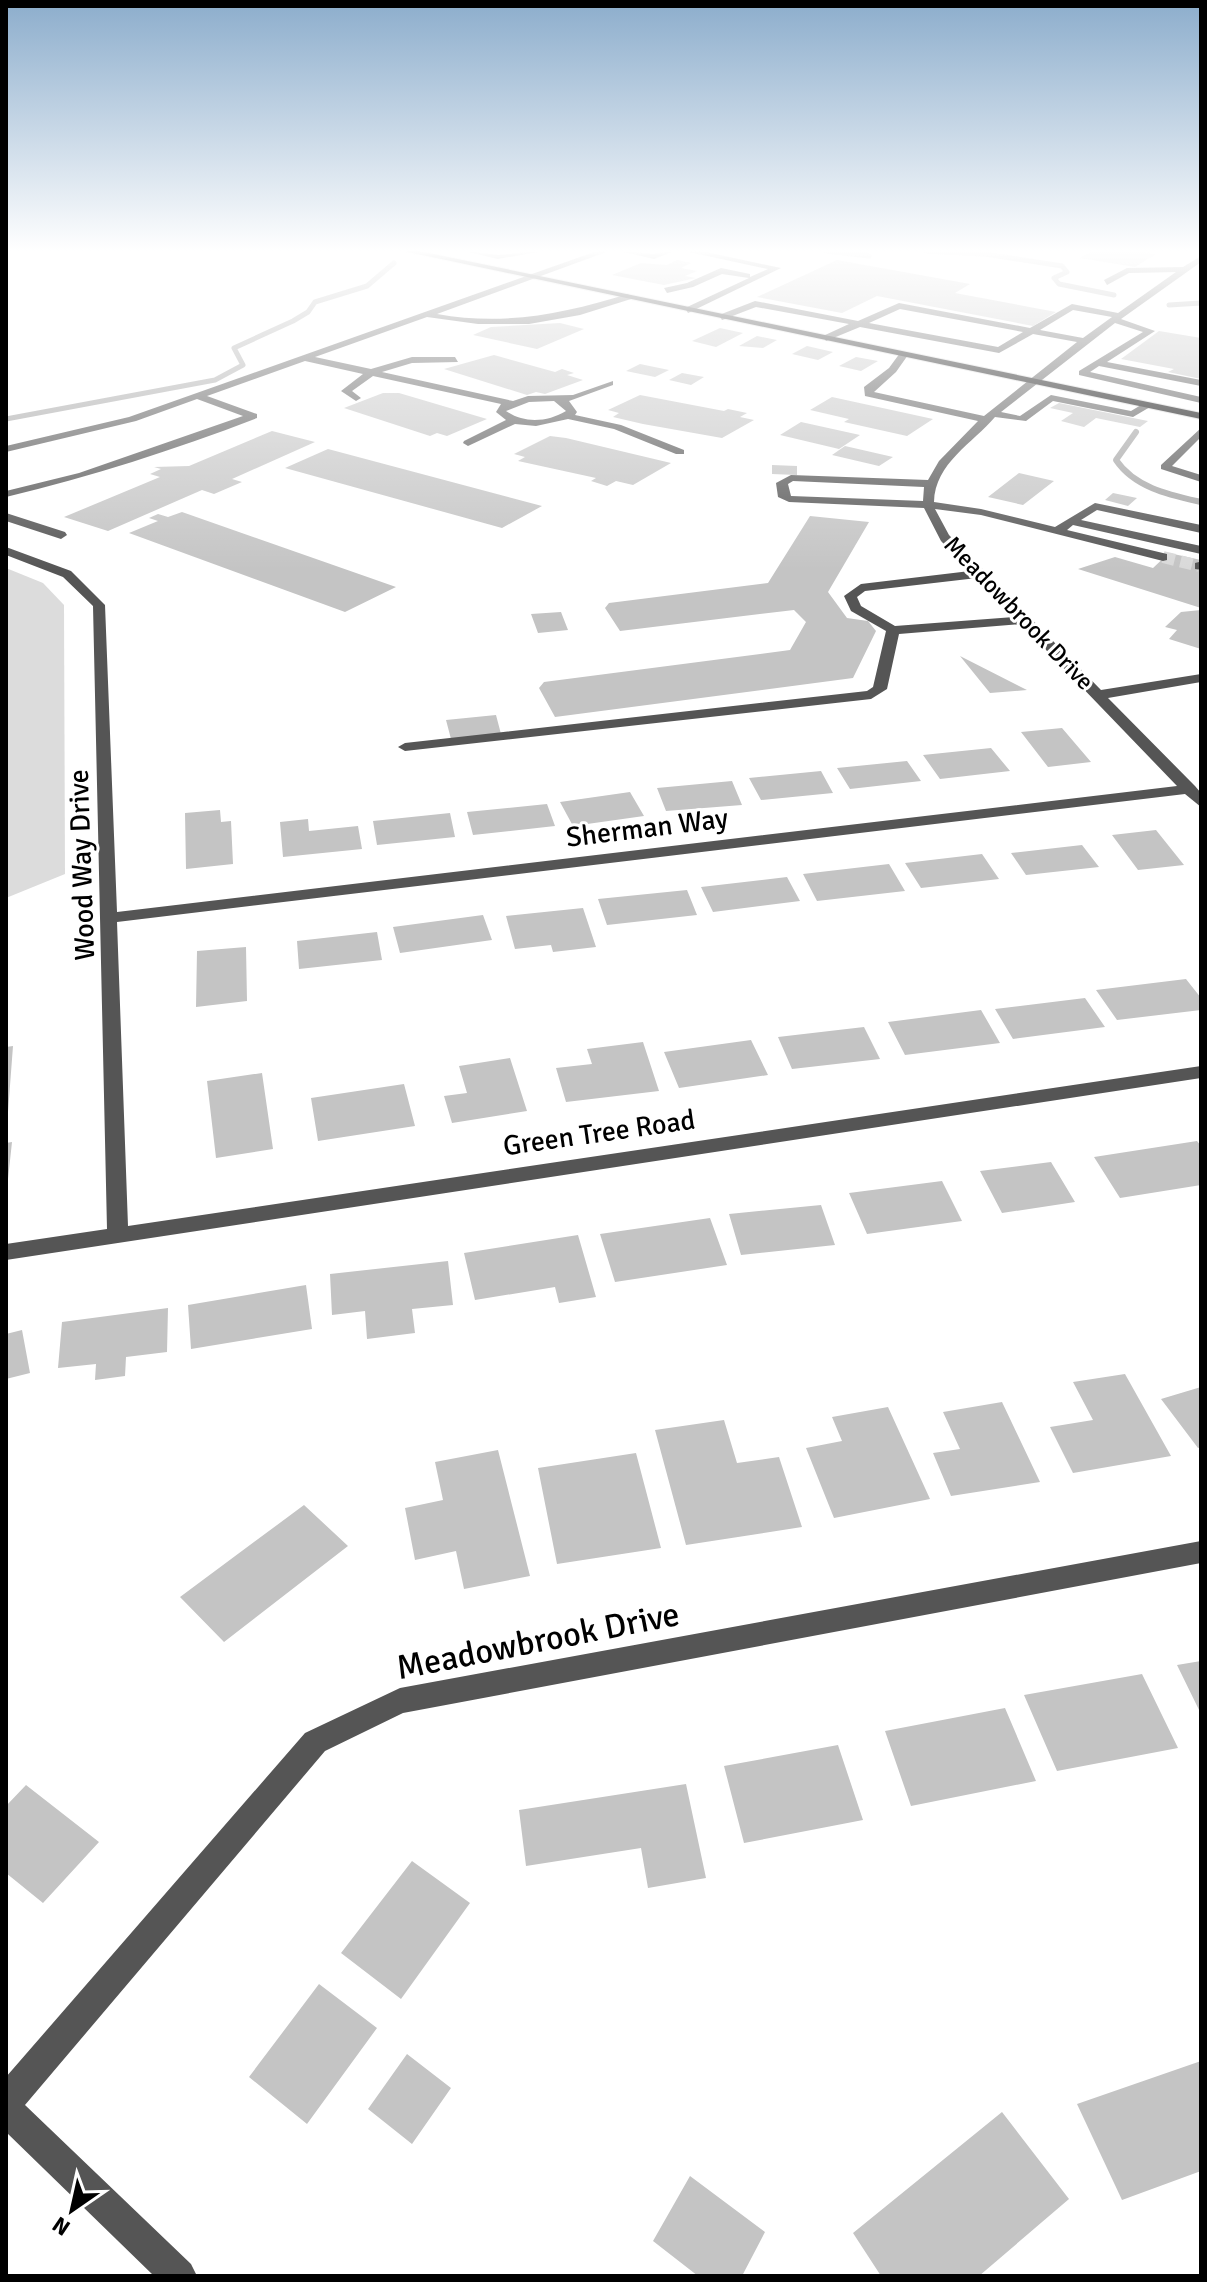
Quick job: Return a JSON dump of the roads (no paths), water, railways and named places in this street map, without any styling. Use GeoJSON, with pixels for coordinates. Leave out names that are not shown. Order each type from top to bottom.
{"type":"FeatureCollection","features":[{"type":"Feature","properties":{"kind":"main road"},"geometry":{"type":"LineString","coordinates":[[915,357],[1201,416]]}},
{"type":"Feature","properties":{"kind":"street"},"geometry":{"type":"LineString","coordinates":[[334,357],[370,366],[376,372]]}},
{"type":"Feature","properties":{"kind":"street"},"geometry":{"type":"LineString","coordinates":[[901,357],[893,370],[868,389],[869,394],[991,417],[1022,419],[1051,398],[1133,414],[1146,405]]}},
{"type":"Feature","properties":{"kind":"street","name":"Meadowbrook Drive"},"geometry":{"type":"LineString","coordinates":[[1064,357],[1031,381],[947,455],[931,484],[929,517],[980,574],[1195,795]]}},
{"type":"Feature","properties":{"kind":"street"},"geometry":{"type":"LineString","coordinates":[[1072,357],[1201,383]]}},
{"type":"Feature","properties":{"kind":"street"},"geometry":{"type":"LineString","coordinates":[[1111,357],[1082,373],[1201,400]]}},
{"type":"Feature","properties":{"kind":"street"},"geometry":{"type":"LineString","coordinates":[[6,449],[132,419],[306,358],[510,403],[528,399],[559,401],[575,398],[609,383]]}},
{"type":"Feature","properties":{"kind":"street"},"geometry":{"type":"LineString","coordinates":[[356,398],[346,391],[376,372],[422,359],[455,360]]}},
{"type":"Feature","properties":{"kind":"street"},"geometry":{"type":"LineString","coordinates":[[6,494],[183,443],[253,416],[198,396]]}},
{"type":"Feature","properties":{"kind":"street"},"geometry":{"type":"LineString","coordinates":[[559,401],[571,408],[567,416]]}},
{"type":"Feature","properties":{"kind":"street"},"geometry":{"type":"LineString","coordinates":[[510,403],[501,412],[514,420],[549,422],[567,416],[617,427],[680,452]]}},
{"type":"Feature","properties":{"kind":"street"},"geometry":{"type":"LineString","coordinates":[[468,443],[514,420]]}},
{"type":"Feature","properties":{"kind":"street"},"geometry":{"type":"LineString","coordinates":[[1201,431],[1165,467],[1201,479]]}},
{"type":"Feature","properties":{"kind":"street"},"geometry":{"type":"LineString","coordinates":[[931,484],[791,478],[782,483],[784,497],[789,499],[930,505],[1163,557]]}},
{"type":"Feature","properties":{"kind":"street"},"geometry":{"type":"LineString","coordinates":[[1057,531],[1095,506],[1201,529]]}},
{"type":"Feature","properties":{"kind":"street"},"geometry":{"type":"LineString","coordinates":[[6,517],[61,535]]}},
{"type":"Feature","properties":{"kind":"street"},"geometry":{"type":"LineString","coordinates":[[1074,522],[1201,550]]}},
{"type":"Feature","properties":{"kind":"street","name":"Wood Way Drive"},"geometry":{"type":"LineString","coordinates":[[6,551],[67,574],[99,605],[118,1233]]}},
{"type":"Feature","properties":{"kind":"street"},"geometry":{"type":"LineString","coordinates":[[980,574],[861,588],[850,596],[856,608],[893,630],[1025,620]]}},
{"type":"Feature","properties":{"kind":"street"},"geometry":{"type":"LineString","coordinates":[[405,747],[871,695],[880,689],[893,630]]}},
{"type":"Feature","properties":{"kind":"street"},"geometry":{"type":"LineString","coordinates":[[1098,695],[1201,678]]}},
{"type":"Feature","properties":{"kind":"street","name":"Sherman Way"},"geometry":{"type":"LineString","coordinates":[[110,918],[1195,795]]}},
{"type":"Feature","properties":{"kind":"street","name":"Green Tree Road"},"geometry":{"type":"LineString","coordinates":[[6,1252],[1201,1072]]}},
{"type":"Feature","properties":{"kind":"street","name":"Meadowbrook Drive"},"geometry":{"type":"LineString","coordinates":[[6,2102],[315,1742],[400,1701],[1201,1552]]}},
{"type":"Feature","properties":{"kind":"street"},"geometry":{"type":"LineString","coordinates":[[6,2109],[179,2276]]}},
{"type":"Feature","properties":{"kind":"waterway"},"geometry":{"type":"LineString","coordinates":[[6,419],[215,380],[243,365],[239,357]]}},
{"type":"Feature","properties":{"kind":"waterway"},"geometry":{"type":"LineString","coordinates":[[1136,432],[1116,460],[1124,470],[1154,489],[1201,502]]}},
{"type":"Feature","properties":{"kind":"tunnel"},"geometry":{"type":"LineString","coordinates":[[1163,557],[1199,566]]}}]}
